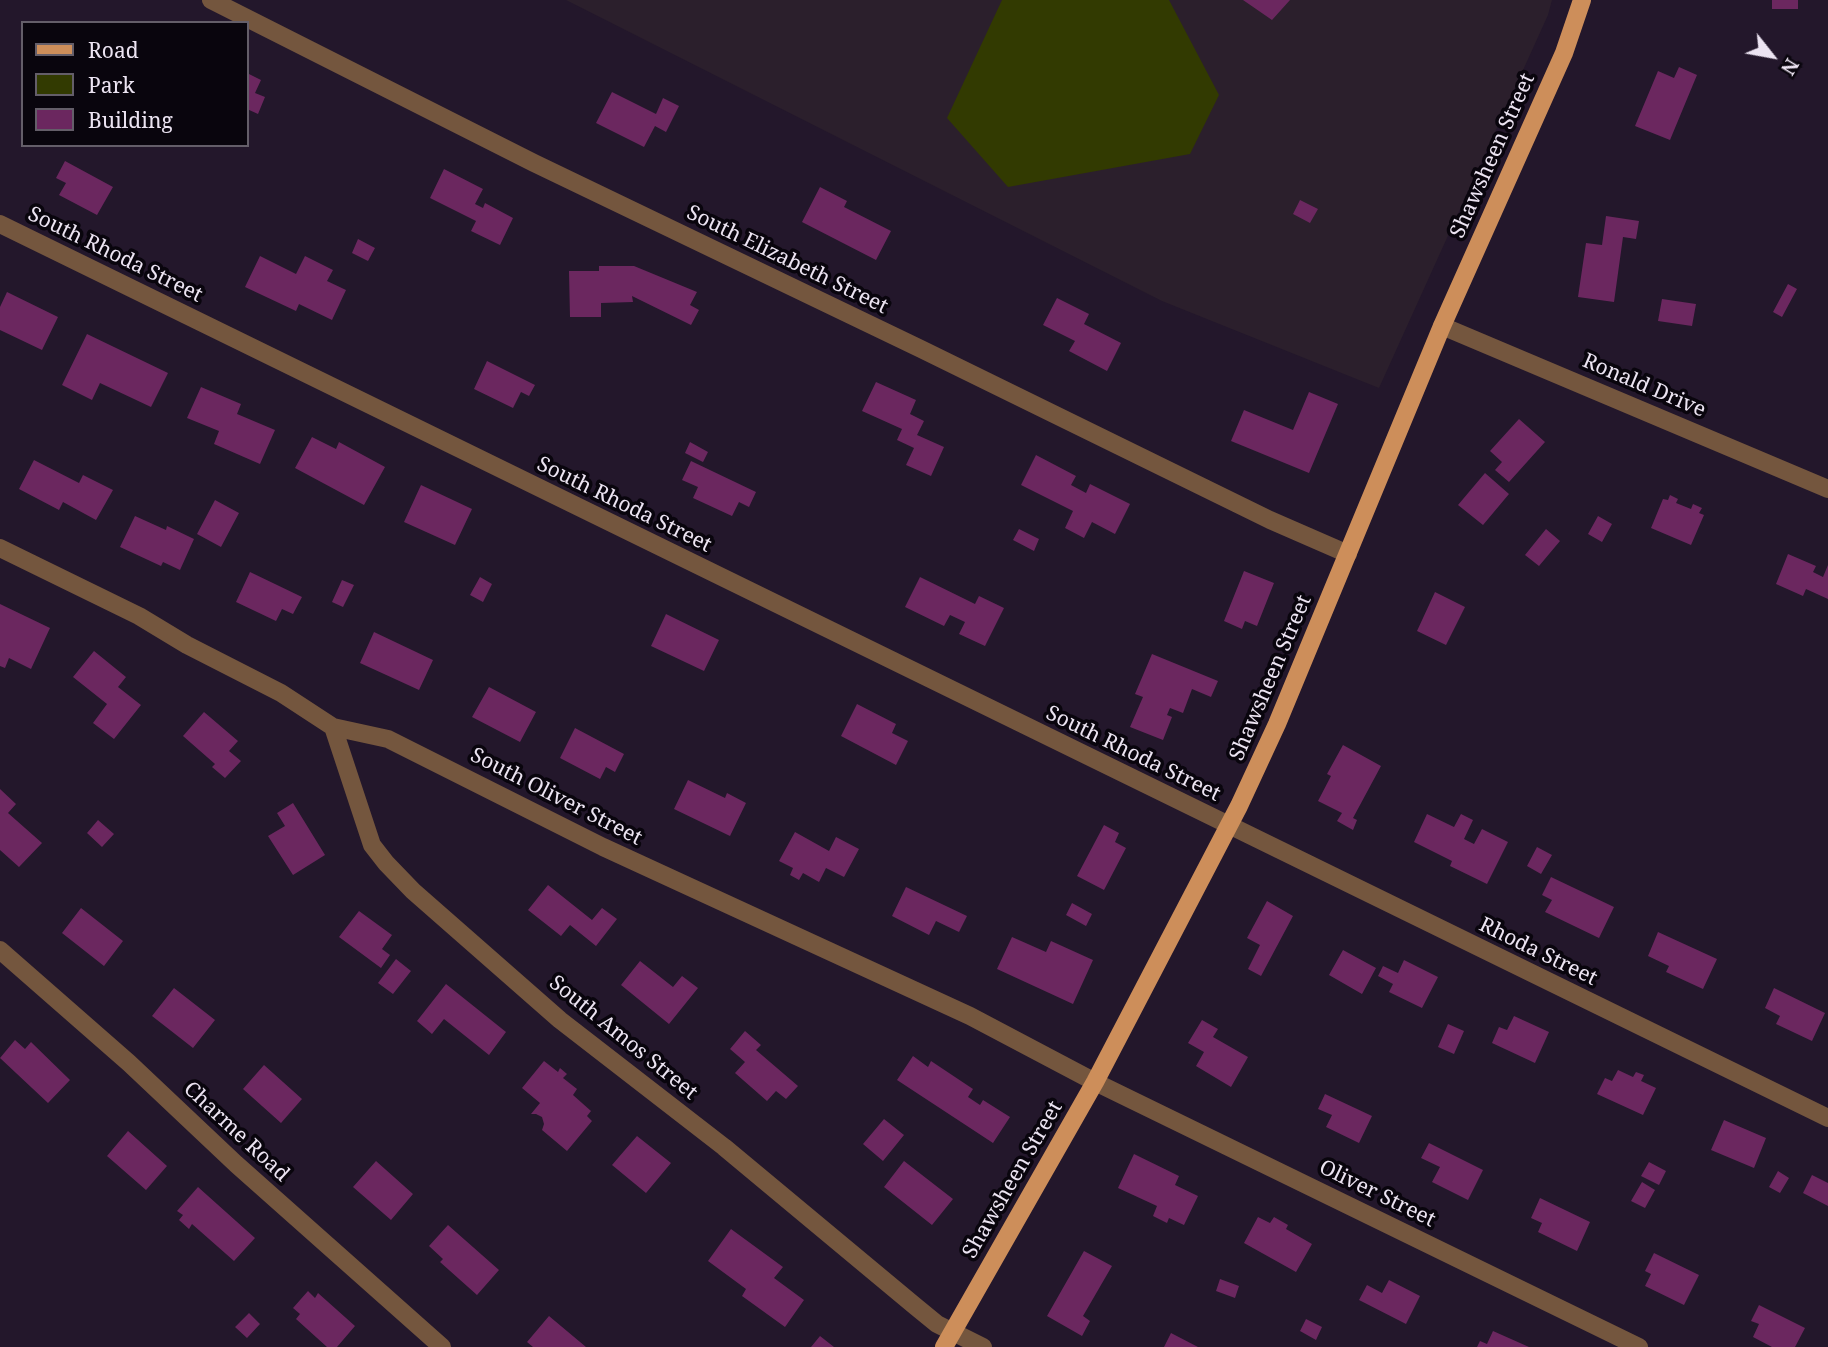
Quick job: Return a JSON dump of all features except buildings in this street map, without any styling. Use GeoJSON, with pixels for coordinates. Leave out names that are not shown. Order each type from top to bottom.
{"type":"FeatureCollection","features":[{"type":"Feature","properties":{"kind":"main road","name":"Shawsheen Street"},"geometry":{"type":"LineString","coordinates":[[948,1339],[1095,1082],[1228,826],[1277,724],[1442,326],[1564,53],[1582,0]]}},
{"type":"Feature","properties":{"kind":"street","name":"South Elizabeth Street"},"geometry":{"type":"LineString","coordinates":[[211,0],[534,163],[1258,514],[1348,554]]}},
{"type":"Feature","properties":{"kind":"street","name":"South Rhoda Street"},"geometry":{"type":"LineString","coordinates":[[0,224],[1228,826]]}},
{"type":"Feature","properties":{"kind":"street","name":"Ronald Drive"},"geometry":{"type":"LineString","coordinates":[[1442,326],[1828,489]]}},
{"type":"Feature","properties":{"kind":"street","name":"South Oliver Street"},"geometry":{"type":"LineString","coordinates":[[0,548],[139,616],[187,645],[281,693],[333,727],[388,739],[603,847],[970,1016],[1095,1082]]}},
{"type":"Feature","properties":{"kind":"street","name":"South Amos Street"},"geometry":{"type":"LineString","coordinates":[[333,727],[372,845],[413,891],[560,1020],[724,1147],[937,1324],[948,1339],[983,1347]]}},
{"type":"Feature","properties":{"kind":"street","name":"Rhoda Street"},"geometry":{"type":"LineString","coordinates":[[1228,826],[1828,1118]]}},
{"type":"Feature","properties":{"kind":"street","name":"Charme Road"},"geometry":{"type":"LineString","coordinates":[[0,950],[129,1063],[236,1164],[442,1347]]}},
{"type":"Feature","properties":{"kind":"street","name":"Oliver Street"},"geometry":{"type":"LineString","coordinates":[[1095,1082],[1639,1347]]}},
{"type":"Feature","properties":{"kind":"shaded area"},"geometry":{"type":"Polygon","coordinates":[[[566,0],[1552,0],[1548,15],[1379,388],[1162,301],[566,0]]]}},
{"type":"Feature","properties":{"kind":"green space"},"geometry":{"type":"Polygon","coordinates":[[[1002,0],[1169,0],[1219,95],[1190,154],[1008,187],[947,118],[1002,0]]]}}]}
